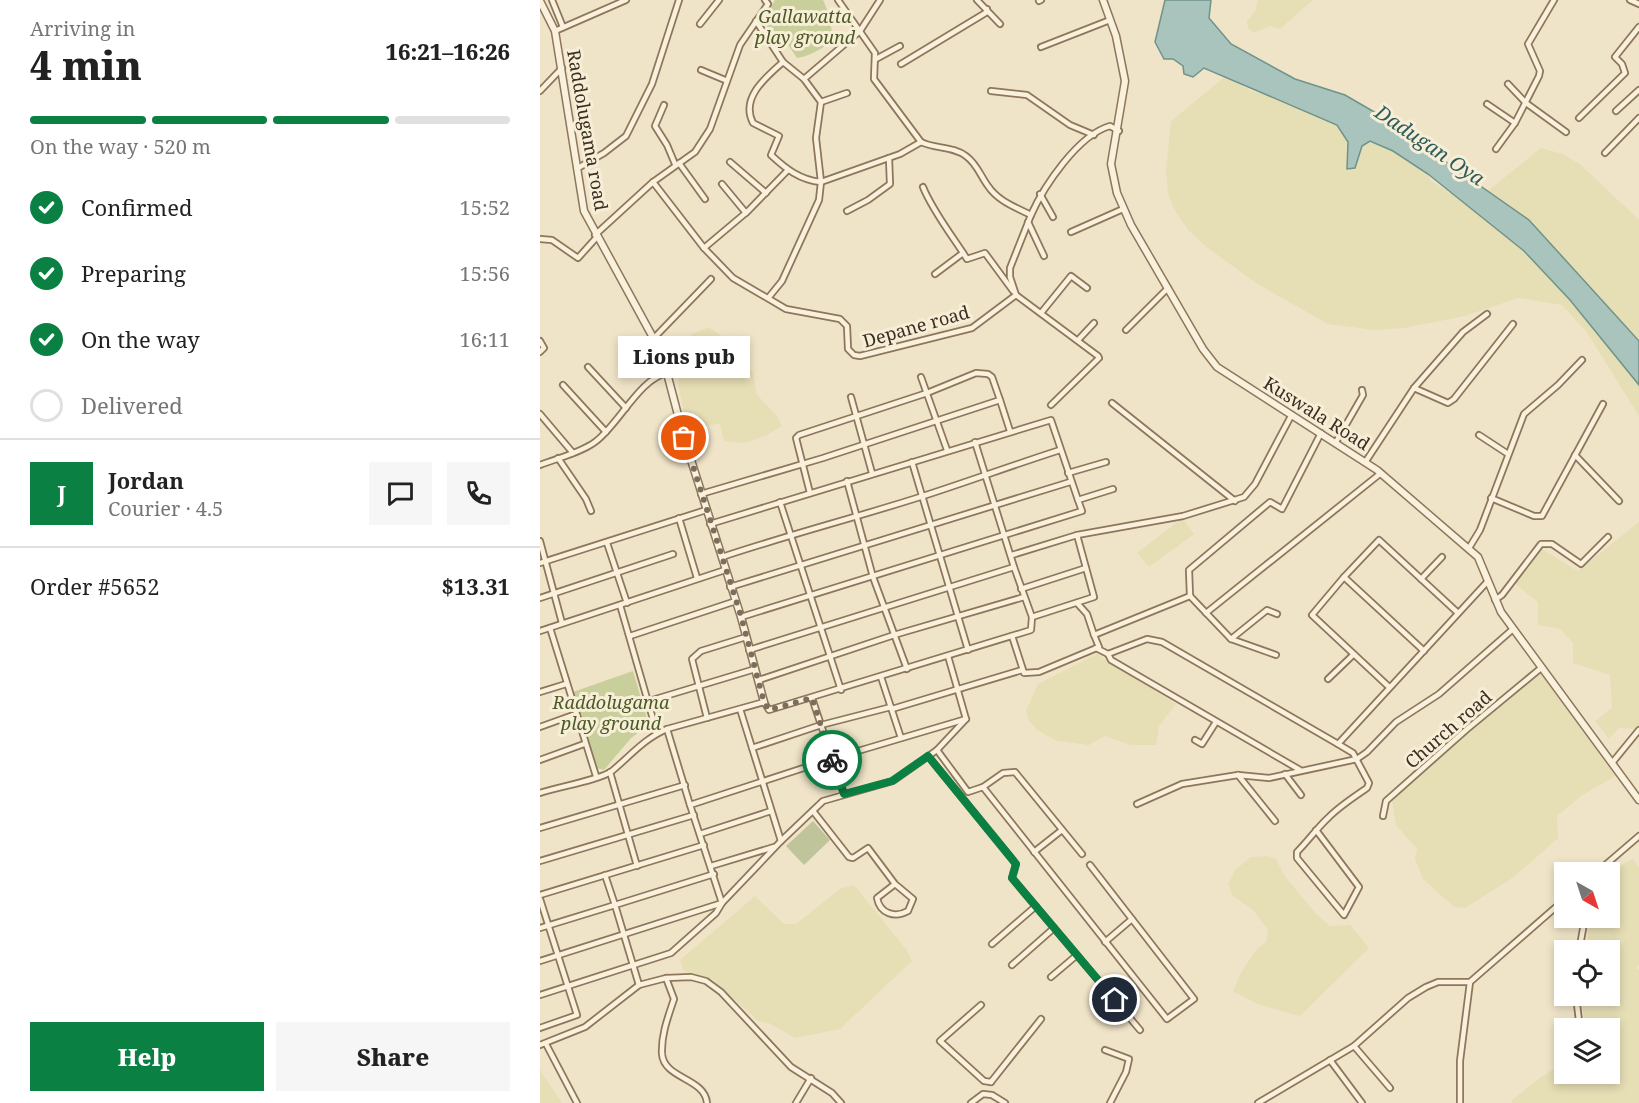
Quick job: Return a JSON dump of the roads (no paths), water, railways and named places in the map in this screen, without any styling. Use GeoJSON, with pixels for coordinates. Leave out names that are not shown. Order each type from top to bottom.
{"type":"FeatureCollection","features":[{"type":"Feature","properties":{"kind":"street"},"geometry":{"type":"LineString","coordinates":[[552,0],[563,27]]}},
{"type":"Feature","properties":{"kind":"street"},"geometry":{"type":"LineString","coordinates":[[555,31],[624,0]]}},
{"type":"Feature","properties":{"kind":"street"},"geometry":{"type":"LineString","coordinates":[[578,168],[604,153],[626,136],[652,84],[679,0]]}},
{"type":"Feature","properties":{"kind":"street"},"geometry":{"type":"LineString","coordinates":[[700,24],[719,0]]}},
{"type":"Feature","properties":{"kind":"street"},"geometry":{"type":"LineString","coordinates":[[540,239],[552,240],[578,258],[596,237],[653,182],[695,152],[710,129],[725,80],[740,45],[768,4],[765,0]]}},
{"type":"Feature","properties":{"kind":"street"},"geometry":{"type":"LineString","coordinates":[[838,0],[875,53],[874,80],[921,142],[930,147],[963,153],[976,165],[988,186],[1002,201],[1031,215]]}},
{"type":"Feature","properties":{"kind":"street"},"geometry":{"type":"LineString","coordinates":[[804,79],[860,31],[879,0]]}},
{"type":"Feature","properties":{"kind":"street"},"geometry":{"type":"LineString","coordinates":[[977,0],[1000,24]]}},
{"type":"Feature","properties":{"kind":"street","name":"Kuswala Road"},"geometry":{"type":"LineString","coordinates":[[1103,0],[1125,81],[1119,130],[1111,164],[1117,193],[1123,209],[1193,334],[1217,367],[1291,416],[1366,461],[1478,557],[1495,600],[1513,629],[1639,800]]}},
{"type":"Feature","properties":{"kind":"street"},"geometry":{"type":"LineString","coordinates":[[1496,149],[1515,123],[1539,71],[1528,40],[1554,0]]}},
{"type":"Feature","properties":{"kind":"street"},"geometry":{"type":"LineString","coordinates":[[1630,0],[1639,4]]}},
{"type":"Feature","properties":{"kind":"street","name":"Raddolugama road"},"geometry":{"type":"LineString","coordinates":[[540,1],[555,31],[584,211],[596,237],[655,337],[668,373],[710,524],[741,616],[748,650],[764,702]]}},
{"type":"Feature","properties":{"kind":"street"},"geometry":{"type":"LineString","coordinates":[[901,64],[987,12],[987,9]]}},
{"type":"Feature","properties":{"kind":"street"},"geometry":{"type":"LineString","coordinates":[[1041,47],[1110,20]]}},
{"type":"Feature","properties":{"kind":"street"},"geometry":{"type":"LineString","coordinates":[[756,21],[783,62],[804,79],[821,102],[816,138],[821,182],[819,200],[782,281],[769,297]]}},
{"type":"Feature","properties":{"kind":"street"},"geometry":{"type":"LineString","coordinates":[[1579,118],[1625,73],[1615,57],[1639,27]]}},
{"type":"Feature","properties":{"kind":"street"},"geometry":{"type":"LineString","coordinates":[[876,59],[900,46]]}},
{"type":"Feature","properties":{"kind":"street"},"geometry":{"type":"LineString","coordinates":[[783,62],[757,84],[750,116],[753,123],[779,136],[771,155],[787,171],[808,181],[821,182],[889,158],[921,142]]}},
{"type":"Feature","properties":{"kind":"street"},"geometry":{"type":"LineString","coordinates":[[540,92],[562,68]]}},
{"type":"Feature","properties":{"kind":"street"},"geometry":{"type":"LineString","coordinates":[[701,70],[725,80]]}},
{"type":"Feature","properties":{"kind":"street"},"geometry":{"type":"LineString","coordinates":[[1508,84],[1526,103],[1566,132]]}},
{"type":"Feature","properties":{"kind":"street"},"geometry":{"type":"LineString","coordinates":[[1616,111],[1639,90]]}},
{"type":"Feature","properties":{"kind":"street"},"geometry":{"type":"LineString","coordinates":[[991,92],[1027,95],[1070,125],[1094,135]]}},
{"type":"Feature","properties":{"kind":"street"},"geometry":{"type":"LineString","coordinates":[[821,102],[847,93]]}},
{"type":"Feature","properties":{"kind":"street"},"geometry":{"type":"LineString","coordinates":[[1487,104],[1515,123]]}},
{"type":"Feature","properties":{"kind":"street"},"geometry":{"type":"LineString","coordinates":[[664,105],[655,126],[677,163],[705,199]]}},
{"type":"Feature","properties":{"kind":"street"},"geometry":{"type":"LineString","coordinates":[[1605,153],[1639,118]]}},
{"type":"Feature","properties":{"kind":"street"},"geometry":{"type":"LineString","coordinates":[[1016,295],[1010,277],[1010,268],[1040,195],[1070,156],[1094,135],[1110,126],[1119,130]]}},
{"type":"Feature","properties":{"kind":"street"},"geometry":{"type":"LineString","coordinates":[[847,211],[868,200],[890,184],[889,158]]}},
{"type":"Feature","properties":{"kind":"street"},"geometry":{"type":"LineString","coordinates":[[730,162],[766,193]]}},
{"type":"Feature","properties":{"kind":"street"},"geometry":{"type":"LineString","coordinates":[[704,248],[746,213],[787,171]]}},
{"type":"Feature","properties":{"kind":"street","name":"Depane road"},"geometry":{"type":"LineString","coordinates":[[653,182],[704,248],[733,278],[786,309],[840,319],[847,326],[848,349],[860,356],[972,328],[1016,295]]}},
{"type":"Feature","properties":{"kind":"street"},"geometry":{"type":"LineString","coordinates":[[722,184],[746,213]]}},
{"type":"Feature","properties":{"kind":"street"},"geometry":{"type":"LineString","coordinates":[[923,187],[929,202],[970,260],[985,254],[1016,295],[1079,339],[1099,358],[1051,405]]}},
{"type":"Feature","properties":{"kind":"street"},"geometry":{"type":"LineString","coordinates":[[1040,195],[1053,217]]}},
{"type":"Feature","properties":{"kind":"street"},"geometry":{"type":"LineString","coordinates":[[1071,232],[1123,209]]}},
{"type":"Feature","properties":{"kind":"street"},"geometry":{"type":"LineString","coordinates":[[1028,222],[1044,256]]}},
{"type":"Feature","properties":{"kind":"street"},"geometry":{"type":"LineString","coordinates":[[935,274],[963,253]]}},
{"type":"Feature","properties":{"kind":"street"},"geometry":{"type":"LineString","coordinates":[[1041,313],[1071,276],[1087,288]]}},
{"type":"Feature","properties":{"kind":"street"},"geometry":{"type":"LineString","coordinates":[[655,337],[711,279]]}},
{"type":"Feature","properties":{"kind":"street"},"geometry":{"type":"LineString","coordinates":[[1126,330],[1168,288]]}},
{"type":"Feature","properties":{"kind":"street"},"geometry":{"type":"LineString","coordinates":[[1366,461],[1414,388],[1463,332],[1487,314]]}},
{"type":"Feature","properties":{"kind":"street"},"geometry":{"type":"LineString","coordinates":[[1079,339],[1094,323]]}},
{"type":"Feature","properties":{"kind":"street"},"geometry":{"type":"LineString","coordinates":[[1414,388],[1448,403],[1454,399],[1513,324]]}},
{"type":"Feature","properties":{"kind":"street"},"geometry":{"type":"LineString","coordinates":[[540,341],[544,348],[540,352]]}},
{"type":"Feature","properties":{"kind":"street"},"geometry":{"type":"LineString","coordinates":[[1469,548],[1480,530],[1524,414],[1558,385],[1582,360]]}},
{"type":"Feature","properties":{"kind":"street"},"geometry":{"type":"LineString","coordinates":[[588,367],[627,408]]}},
{"type":"Feature","properties":{"kind":"street"},"geometry":{"type":"LineString","coordinates":[[540,465],[595,442],[642,389],[661,374],[668,373]]}},
{"type":"Feature","properties":{"kind":"street"},"geometry":{"type":"LineString","coordinates":[[810,493],[796,438],[799,435],[927,393],[976,373],[992,377],[1010,432]]}},
{"type":"Feature","properties":{"kind":"street"},"geometry":{"type":"LineString","coordinates":[[921,377],[947,450]]}},
{"type":"Feature","properties":{"kind":"street"},"geometry":{"type":"LineString","coordinates":[[563,385],[606,432]]}},
{"type":"Feature","properties":{"kind":"street"},"geometry":{"type":"LineString","coordinates":[[1336,442],[1362,395],[1362,390]]}},
{"type":"Feature","properties":{"kind":"street"},"geometry":{"type":"LineString","coordinates":[[851,397],[872,473]]}},
{"type":"Feature","properties":{"kind":"street"},"geometry":{"type":"LineString","coordinates":[[701,494],[842,452],[1000,400]]}},
{"type":"Feature","properties":{"kind":"street"},"geometry":{"type":"LineString","coordinates":[[1112,403],[1235,501]]}},
{"type":"Feature","properties":{"kind":"street"},"geometry":{"type":"LineString","coordinates":[[1491,498],[1534,516],[1542,516],[1603,404]]}},
{"type":"Feature","properties":{"kind":"street"},"geometry":{"type":"LineString","coordinates":[[540,414],[573,453]]}},
{"type":"Feature","properties":{"kind":"street"},"geometry":{"type":"LineString","coordinates":[[1012,555],[1077,535],[1183,516],[1244,497],[1255,484],[1291,416]]}},
{"type":"Feature","properties":{"kind":"street"},"geometry":{"type":"LineString","coordinates":[[710,524],[1051,420],[1070,482],[1082,511],[741,616]]}},
{"type":"Feature","properties":{"kind":"street"},"geometry":{"type":"LineString","coordinates":[[1276,655],[1231,639],[1190,596],[1189,570],[1269,502],[1282,509],[1321,433]]}},
{"type":"Feature","properties":{"kind":"street"},"geometry":{"type":"LineString","coordinates":[[1479,435],[1508,454]]}},
{"type":"Feature","properties":{"kind":"street"},"geometry":{"type":"LineString","coordinates":[[540,793],[610,772],[625,757],[657,733],[668,729],[764,702],[769,710],[841,690],[1031,630],[1032,617],[975,442]]}},
{"type":"Feature","properties":{"kind":"street"},"geometry":{"type":"LineString","coordinates":[[722,557],[792,534],[857,517],[984,473],[1060,450]]}},
{"type":"Feature","properties":{"kind":"street"},"geometry":{"type":"LineString","coordinates":[[1575,455],[1618,501]]}},
{"type":"Feature","properties":{"kind":"street"},"geometry":{"type":"LineString","coordinates":[[558,458],[586,499],[591,511]]}},
{"type":"Feature","properties":{"kind":"street"},"geometry":{"type":"LineString","coordinates":[[912,462],[968,650]]}},
{"type":"Feature","properties":{"kind":"street"},"geometry":{"type":"LineString","coordinates":[[1068,473],[1106,462]]}},
{"type":"Feature","properties":{"kind":"street"},"geometry":{"type":"LineString","coordinates":[[1206,613],[1381,473]]}},
{"type":"Feature","properties":{"kind":"street"},"geometry":{"type":"LineString","coordinates":[[847,481],[873,577],[907,669]]}},
{"type":"Feature","properties":{"kind":"street"},"geometry":{"type":"LineString","coordinates":[[730,587],[1070,482]]}},
{"type":"Feature","properties":{"kind":"street"},"geometry":{"type":"LineString","coordinates":[[1078,500],[1113,489]]}},
{"type":"Feature","properties":{"kind":"street"},"geometry":{"type":"LineString","coordinates":[[780,502],[841,690]]}},
{"type":"Feature","properties":{"kind":"street"},"geometry":{"type":"LineString","coordinates":[[543,563],[706,510]]}},
{"type":"Feature","properties":{"kind":"street"},"geometry":{"type":"LineString","coordinates":[[679,518],[697,578]]}},
{"type":"Feature","properties":{"kind":"street"},"geometry":{"type":"LineString","coordinates":[[1032,617],[1094,597],[1077,535]]}},
{"type":"Feature","properties":{"kind":"street"},"geometry":{"type":"LineString","coordinates":[[1495,600],[1502,595],[1541,544],[1552,544],[1581,564],[1608,537]]}},
{"type":"Feature","properties":{"kind":"street"},"geometry":{"type":"LineString","coordinates":[[1389,687],[1312,615],[1344,577],[1379,540],[1458,613]]}},
{"type":"Feature","properties":{"kind":"street"},"geometry":{"type":"LineString","coordinates":[[540,541],[543,563],[562,623]]}},
{"type":"Feature","properties":{"kind":"street"},"geometry":{"type":"LineString","coordinates":[[607,543],[627,603]]}},
{"type":"Feature","properties":{"kind":"street"},"geometry":{"type":"LineString","coordinates":[[540,598],[673,554]]}},
{"type":"Feature","properties":{"kind":"street"},"geometry":{"type":"LineString","coordinates":[[1421,579],[1442,556]]}},
{"type":"Feature","properties":{"kind":"street"},"geometry":{"type":"LineString","coordinates":[[748,650],[1014,567]]}},
{"type":"Feature","properties":{"kind":"street"},"geometry":{"type":"LineString","coordinates":[[1021,589],[1086,568]]}},
{"type":"Feature","properties":{"kind":"street"},"geometry":{"type":"LineString","coordinates":[[540,631],[725,570]]}},
{"type":"Feature","properties":{"kind":"street"},"geometry":{"type":"LineString","coordinates":[[1344,577],[1424,651]]}},
{"type":"Feature","properties":{"kind":"street"},"geometry":{"type":"LineString","coordinates":[[1338,744],[1488,581]]}},
{"type":"Feature","properties":{"kind":"street"},"geometry":{"type":"LineString","coordinates":[[1094,635],[1190,596]]}},
{"type":"Feature","properties":{"kind":"street"},"geometry":{"type":"LineString","coordinates":[[759,680],[894,635],[1024,597]]}},
{"type":"Feature","properties":{"kind":"street"},"geometry":{"type":"LineString","coordinates":[[630,636],[736,601]]}},
{"type":"Feature","properties":{"kind":"street"},"geometry":{"type":"LineString","coordinates":[[1012,636],[1022,670],[1027,674],[1039,672],[1099,647],[1087,614],[1077,603]]}},
{"type":"Feature","properties":{"kind":"street"},"geometry":{"type":"LineString","coordinates":[[620,605],[657,733]]}},
{"type":"Feature","properties":{"kind":"street"},"geometry":{"type":"LineString","coordinates":[[1231,639],[1267,610],[1277,614]]}},
{"type":"Feature","properties":{"kind":"street"},"geometry":{"type":"LineString","coordinates":[[550,628],[584,744],[596,776]]}},
{"type":"Feature","properties":{"kind":"street"},"geometry":{"type":"LineString","coordinates":[[1137,804],[1182,784],[1238,775],[1269,778],[1357,759],[1367,752],[1396,722],[1439,694],[1513,629]]}},
{"type":"Feature","properties":{"kind":"street"},"geometry":{"type":"LineString","coordinates":[[707,718],[693,659],[701,651],[746,637]]}},
{"type":"Feature","properties":{"kind":"street"},"geometry":{"type":"LineString","coordinates":[[1108,654],[1147,639],[1162,642],[1338,744],[1357,759],[1369,783],[1367,788],[1330,816],[1316,830],[1297,852],[1297,858],[1344,915],[1359,887],[1316,830]]}},
{"type":"Feature","properties":{"kind":"street"},"geometry":{"type":"LineString","coordinates":[[1096,648],[1108,654],[1111,660],[1300,770]]}},
{"type":"Feature","properties":{"kind":"street"},"geometry":{"type":"LineString","coordinates":[[1328,679],[1353,655]]}},
{"type":"Feature","properties":{"kind":"street"},"geometry":{"type":"LineString","coordinates":[[948,656],[966,719]]}},
{"type":"Feature","properties":{"kind":"street","name":"Church road"},"geometry":{"type":"LineString","coordinates":[[1383,816],[1386,801],[1541,668]]}},
{"type":"Feature","properties":{"kind":"street"},"geometry":{"type":"LineString","coordinates":[[649,701],[755,669]]}},
{"type":"Feature","properties":{"kind":"street"},"geometry":{"type":"LineString","coordinates":[[752,748],[821,725],[891,708],[1022,670]]}},
{"type":"Feature","properties":{"kind":"street"},"geometry":{"type":"LineString","coordinates":[[881,677],[901,738]]}},
{"type":"Feature","properties":{"kind":"street"},"geometry":{"type":"LineString","coordinates":[[540,693],[566,684]]}},
{"type":"Feature","properties":{"kind":"street"},"geometry":{"type":"LineString","coordinates":[[812,698],[844,794]]}},
{"type":"Feature","properties":{"kind":"street"},"geometry":{"type":"LineString","coordinates":[[740,709],[779,843]]}},
{"type":"Feature","properties":{"kind":"street"},"geometry":{"type":"LineString","coordinates":[[540,727],[576,714]]}},
{"type":"Feature","properties":{"kind":"street"},"geometry":{"type":"LineString","coordinates":[[690,805],[831,759],[966,719]]}},
{"type":"Feature","properties":{"kind":"street"},"geometry":{"type":"LineString","coordinates":[[540,995],[671,953],[716,913],[722,903],[779,843],[823,801],[892,781],[937,750],[966,719]]}},
{"type":"Feature","properties":{"kind":"street"},"geometry":{"type":"LineString","coordinates":[[1195,740],[1202,744],[1216,722]]}},
{"type":"Feature","properties":{"kind":"street"},"geometry":{"type":"LineString","coordinates":[[668,729],[722,903]]}},
{"type":"Feature","properties":{"kind":"street"},"geometry":{"type":"LineString","coordinates":[[1612,764],[1639,730]]}},
{"type":"Feature","properties":{"kind":"street"},"geometry":{"type":"LineString","coordinates":[[540,760],[584,744]]}},
{"type":"Feature","properties":{"kind":"street"},"geometry":{"type":"LineString","coordinates":[[937,750],[968,792],[983,787],[1003,773],[1015,772],[1082,854]]}},
{"type":"Feature","properties":{"kind":"street"},"geometry":{"type":"LineString","coordinates":[[928,756],[1016,864],[1012,878],[1140,1030]]}},
{"type":"Feature","properties":{"kind":"street"},"geometry":{"type":"LineString","coordinates":[[610,772],[622,806],[637,866]]}},
{"type":"Feature","properties":{"kind":"street"},"geometry":{"type":"LineString","coordinates":[[1285,774],[1301,795]]}},
{"type":"Feature","properties":{"kind":"street"},"geometry":{"type":"LineString","coordinates":[[1238,775],[1275,821]]}},
{"type":"Feature","properties":{"kind":"street"},"geometry":{"type":"LineString","coordinates":[[540,828],[622,806],[685,785]]}},
{"type":"Feature","properties":{"kind":"street"},"geometry":{"type":"LineString","coordinates":[[983,787],[1167,1019],[1194,999],[1090,865]]}},
{"type":"Feature","properties":{"kind":"street"},"geometry":{"type":"LineString","coordinates":[[700,834],[771,811]]}},
{"type":"Feature","properties":{"kind":"street"},"geometry":{"type":"LineString","coordinates":[[813,811],[849,857],[853,858],[868,849],[894,884],[913,899],[909,911],[901,915],[886,913],[878,905],[877,898],[894,884]]}},
{"type":"Feature","properties":{"kind":"street"},"geometry":{"type":"LineString","coordinates":[[540,861],[694,815]]}},
{"type":"Feature","properties":{"kind":"street"},"geometry":{"type":"LineString","coordinates":[[1034,852],[1062,830]]}},
{"type":"Feature","properties":{"kind":"street"},"geometry":{"type":"LineString","coordinates":[[1609,862],[1639,836]]}},
{"type":"Feature","properties":{"kind":"street"},"geometry":{"type":"LineString","coordinates":[[711,866],[779,843]]}},
{"type":"Feature","properties":{"kind":"street"},"geometry":{"type":"LineString","coordinates":[[540,1028],[577,1015],[540,897],[704,845]]}},
{"type":"Feature","properties":{"kind":"street"},"geometry":{"type":"LineString","coordinates":[[540,928],[714,874]]}},
{"type":"Feature","properties":{"kind":"street"},"geometry":{"type":"LineString","coordinates":[[605,875],[639,985]]}},
{"type":"Feature","properties":{"kind":"street"},"geometry":{"type":"LineString","coordinates":[[540,961],[625,936],[722,903]]}},
{"type":"Feature","properties":{"kind":"street"},"geometry":{"type":"LineString","coordinates":[[992,944],[1036,906]]}},
{"type":"Feature","properties":{"kind":"street"},"geometry":{"type":"LineString","coordinates":[[1258,1103],[1353,1046],[1408,998],[1426,987],[1438,982],[1470,982],[1554,909]]}},
{"type":"Feature","properties":{"kind":"street"},"geometry":{"type":"LineString","coordinates":[[1105,942],[1132,919]]}},
{"type":"Feature","properties":{"kind":"street"},"geometry":{"type":"LineString","coordinates":[[1012,965],[1054,928]]}},
{"type":"Feature","properties":{"kind":"street"},"geometry":{"type":"LineString","coordinates":[[1051,977],[1077,955]]}},
{"type":"Feature","properties":{"kind":"street"},"geometry":{"type":"LineString","coordinates":[[577,1103],[543,1045],[585,1027],[639,985],[666,978],[691,977],[706,981],[721,992],[791,1066],[811,1077],[841,1103]]}},
{"type":"Feature","properties":{"kind":"street"},"geometry":{"type":"LineString","coordinates":[[666,978],[674,999],[665,1024],[662,1056],[669,1068],[702,1090],[707,1103]]}},
{"type":"Feature","properties":{"kind":"street"},"geometry":{"type":"LineString","coordinates":[[1460,1103],[1460,1061],[1470,982]]}},
{"type":"Feature","properties":{"kind":"street"},"geometry":{"type":"LineString","coordinates":[[981,1005],[940,1041],[984,1081],[991,1082]]}},
{"type":"Feature","properties":{"kind":"street"},"geometry":{"type":"LineString","coordinates":[[992,1095],[991,1082],[1041,1019]]}},
{"type":"Feature","properties":{"kind":"street"},"geometry":{"type":"LineString","coordinates":[[1353,1046],[1390,1088]]}},
{"type":"Feature","properties":{"kind":"street"},"geometry":{"type":"LineString","coordinates":[[1105,1050],[1129,1059],[1126,1072],[1110,1103]]}},
{"type":"Feature","properties":{"kind":"street"},"geometry":{"type":"LineString","coordinates":[[1330,1060],[1362,1103]]}},
{"type":"Feature","properties":{"kind":"street"},"geometry":{"type":"LineString","coordinates":[[796,1103],[811,1077]]}},
{"type":"Feature","properties":{"kind":"street"},"geometry":{"type":"LineString","coordinates":[[971,1103],[982,1094],[992,1095],[1005,1103]]}},
{"type":"Feature","properties":{"kind":"water"},"geometry":{"type":"Polygon","coordinates":[[[1165,0],[1211,0],[1209,18],[1231,44],[1295,79],[1345,95],[1376,113],[1529,220],[1639,341],[1639,385],[1570,300],[1524,251],[1428,174],[1393,151],[1370,141],[1362,146],[1355,168],[1347,169],[1348,142],[1337,125],[1204,68],[1193,77],[1184,74],[1183,66],[1173,59],[1164,59],[1155,42],[1165,0]]]}},
{"type":"Feature","properties":{"kind":"place","name":"Lions pub"},"geometry":{"type":"Point","coordinates":[684,438]}},
{"type":"Feature","properties":{"kind":"park label","name":"Gallawatta play ground"},"geometry":{"type":"Point","coordinates":[805,26]}},
{"type":"Feature","properties":{"kind":"park label","name":"Raddolugama play ground"},"geometry":{"type":"Point","coordinates":[611,712]}},
{"type":"Feature","properties":{"kind":"water label","name":"Dadugan Oya"},"geometry":{"type":"Point","coordinates":[1430,145]}}]}
